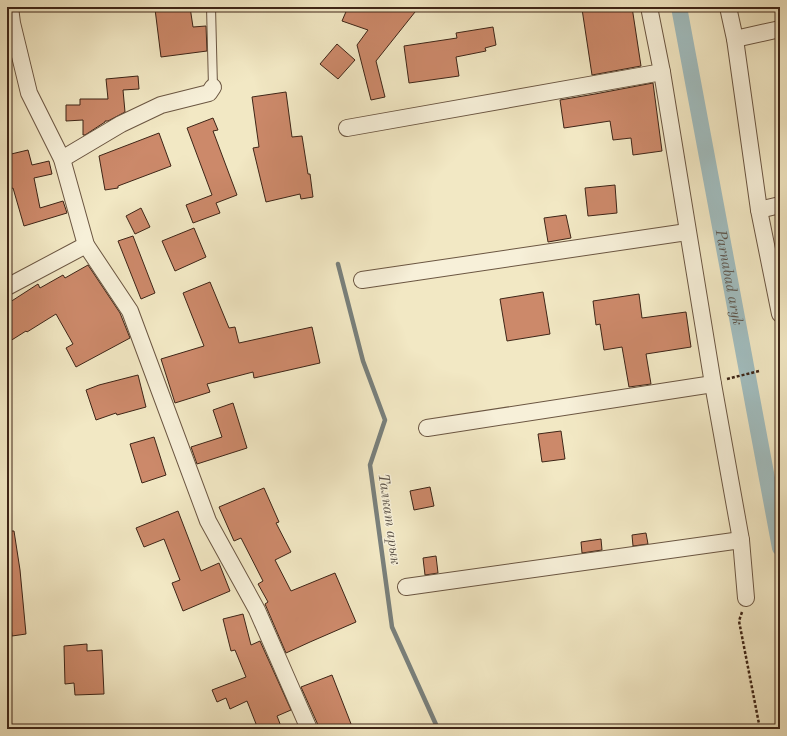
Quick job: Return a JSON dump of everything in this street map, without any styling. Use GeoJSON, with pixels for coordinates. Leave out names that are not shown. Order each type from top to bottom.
{"type":"FeatureCollection","features":[{"type":"Feature","properties":{"kind":"street"},"geometry":{"type":"LineString","coordinates":[[10,7],[9,23],[29,93],[62,158],[86,245],[130,311],[208,522],[257,610],[308,729]]}},
{"type":"Feature","properties":{"kind":"street"},"geometry":{"type":"LineString","coordinates":[[649,7],[662,72],[687,232],[741,540],[746,598]]}},
{"type":"Feature","properties":{"kind":"street"},"geometry":{"type":"LineString","coordinates":[[728,7],[735,40],[759,210],[780,314]]}},
{"type":"Feature","properties":{"kind":"street"},"geometry":{"type":"LineString","coordinates":[[735,40],[780,29]]}},
{"type":"Feature","properties":{"kind":"street"},"geometry":{"type":"LineString","coordinates":[[347,128],[662,72]]}},
{"type":"Feature","properties":{"kind":"street"},"geometry":{"type":"LineString","coordinates":[[62,158],[121,124],[161,105],[209,93],[213,87]]}},
{"type":"Feature","properties":{"kind":"street"},"geometry":{"type":"LineString","coordinates":[[759,210],[780,205]]}},
{"type":"Feature","properties":{"kind":"street"},"geometry":{"type":"LineString","coordinates":[[362,280],[687,232]]}},
{"type":"Feature","properties":{"kind":"street"},"geometry":{"type":"LineString","coordinates":[[7,287],[86,245]]}},
{"type":"Feature","properties":{"kind":"street"},"geometry":{"type":"LineString","coordinates":[[427,428],[713,384]]}},
{"type":"Feature","properties":{"kind":"street"},"geometry":{"type":"LineString","coordinates":[[406,587],[741,540]]}},
{"type":"Feature","properties":{"kind":"lane"},"geometry":{"type":"LineString","coordinates":[[211,7],[213,87]]}},
{"type":"Feature","properties":{"kind":"path"},"geometry":{"type":"LineString","coordinates":[[730,377],[759,370]]}},
{"type":"Feature","properties":{"kind":"path"},"geometry":{"type":"LineString","coordinates":[[746,598],[739,621],[760,729]]}},
{"type":"Feature","properties":{"kind":"building"},"geometry":{"type":"Polygon","coordinates":[[[190,7],[193,27],[206,26],[207,51],[161,57],[155,9],[190,7]]]}},
{"type":"Feature","properties":{"kind":"building"},"geometry":{"type":"Polygon","coordinates":[[[348,7],[419,7],[376,61],[385,97],[371,100],[357,45],[368,30],[342,21],[348,7]]]}},
{"type":"Feature","properties":{"kind":"building"},"geometry":{"type":"Polygon","coordinates":[[[597,7],[632,7],[641,66],[592,75],[582,9],[597,7]]]}},
{"type":"Feature","properties":{"kind":"building"},"geometry":{"type":"Polygon","coordinates":[[[493,27],[496,45],[485,48],[486,51],[456,57],[459,76],[409,83],[404,46],[457,38],[456,33],[493,27]]]}},
{"type":"Feature","properties":{"kind":"building"},"geometry":{"type":"Polygon","coordinates":[[[337,44],[355,60],[338,79],[320,64],[337,44]]]}},
{"type":"Feature","properties":{"kind":"building"},"geometry":{"type":"Polygon","coordinates":[[[138,76],[139,89],[123,90],[125,112],[108,121],[105,121],[85,135],[83,135],[83,120],[66,121],[66,105],[80,105],[80,99],[108,99],[106,79],[138,76]]]}},
{"type":"Feature","properties":{"kind":"building"},"geometry":{"type":"Polygon","coordinates":[[[653,83],[662,151],[633,155],[631,138],[613,140],[610,121],[564,128],[560,100],[653,83]]]}},
{"type":"Feature","properties":{"kind":"building"},"geometry":{"type":"Polygon","coordinates":[[[286,92],[292,137],[302,136],[313,197],[301,199],[300,194],[266,202],[253,148],[259,147],[252,97],[286,92]]]}},
{"type":"Feature","properties":{"kind":"building"},"geometry":{"type":"Polygon","coordinates":[[[213,118],[218,130],[213,131],[237,195],[216,203],[220,213],[193,223],[186,205],[212,195],[187,128],[213,118]]]}},
{"type":"Feature","properties":{"kind":"building"},"geometry":{"type":"Polygon","coordinates":[[[159,133],[171,166],[118,186],[118,188],[105,190],[99,156],[159,133]]]}},
{"type":"Feature","properties":{"kind":"building"},"geometry":{"type":"Polygon","coordinates":[[[28,150],[32,165],[49,161],[52,174],[34,178],[40,208],[63,201],[67,213],[24,226],[13,188],[7,190],[7,155],[28,150]]]}},
{"type":"Feature","properties":{"kind":"building"},"geometry":{"type":"Polygon","coordinates":[[[615,185],[617,213],[588,216],[585,188],[615,185]]]}},
{"type":"Feature","properties":{"kind":"building"},"geometry":{"type":"Polygon","coordinates":[[[141,208],[150,227],[135,234],[126,216],[141,208]]]}},
{"type":"Feature","properties":{"kind":"building"},"geometry":{"type":"Polygon","coordinates":[[[566,215],[571,238],[548,242],[544,218],[566,215]]]}},
{"type":"Feature","properties":{"kind":"building"},"geometry":{"type":"Polygon","coordinates":[[[194,228],[206,257],[175,271],[162,241],[194,228]]]}},
{"type":"Feature","properties":{"kind":"building"},"geometry":{"type":"Polygon","coordinates":[[[133,236],[155,293],[141,299],[118,241],[133,236]]]}},
{"type":"Feature","properties":{"kind":"building"},"geometry":{"type":"Polygon","coordinates":[[[88,265],[120,313],[130,338],[76,367],[66,348],[73,344],[56,314],[7,343],[7,304],[38,284],[40,288],[63,275],[65,278],[88,265]]]}},
{"type":"Feature","properties":{"kind":"building"},"geometry":{"type":"Polygon","coordinates":[[[210,282],[229,328],[235,327],[239,343],[312,327],[320,363],[254,378],[253,372],[207,384],[210,392],[175,403],[161,359],[204,346],[183,293],[210,282]]]}},
{"type":"Feature","properties":{"kind":"building"},"geometry":{"type":"Polygon","coordinates":[[[543,292],[550,334],[507,341],[500,299],[543,292]]]}},
{"type":"Feature","properties":{"kind":"building"},"geometry":{"type":"Polygon","coordinates":[[[639,294],[642,318],[686,312],[691,347],[646,354],[651,384],[629,387],[622,347],[604,350],[600,324],[596,325],[593,301],[639,294]]]}},
{"type":"Feature","properties":{"kind":"building"},"geometry":{"type":"Polygon","coordinates":[[[138,375],[146,407],[117,415],[116,413],[96,420],[86,390],[99,385],[138,375]]]}},
{"type":"Feature","properties":{"kind":"building"},"geometry":{"type":"Polygon","coordinates":[[[233,403],[247,448],[197,464],[191,447],[222,437],[213,410],[233,403]]]}},
{"type":"Feature","properties":{"kind":"building"},"geometry":{"type":"Polygon","coordinates":[[[561,431],[565,459],[542,462],[538,434],[561,431]]]}},
{"type":"Feature","properties":{"kind":"building"},"geometry":{"type":"Polygon","coordinates":[[[154,437],[166,475],[142,483],[130,444],[154,437]]]}},
{"type":"Feature","properties":{"kind":"building"},"geometry":{"type":"Polygon","coordinates":[[[430,487],[434,506],[414,510],[410,491],[430,487]]]}},
{"type":"Feature","properties":{"kind":"building"},"geometry":{"type":"Polygon","coordinates":[[[264,488],[279,522],[276,523],[291,552],[275,560],[291,591],[335,573],[356,622],[286,653],[265,604],[268,602],[258,584],[263,581],[241,538],[234,541],[219,507],[264,488]]]}},
{"type":"Feature","properties":{"kind":"building"},"geometry":{"type":"Polygon","coordinates":[[[178,511],[201,571],[219,563],[230,591],[183,611],[172,583],[180,580],[164,539],[144,547],[136,528],[178,511]]]}},
{"type":"Feature","properties":{"kind":"building"},"geometry":{"type":"Polygon","coordinates":[[[7,531],[14,531],[20,570],[26,634],[12,636],[9,608],[7,609],[7,531]]]}},
{"type":"Feature","properties":{"kind":"building"},"geometry":{"type":"Polygon","coordinates":[[[646,533],[648,544],[633,546],[632,535],[646,533]]]}},
{"type":"Feature","properties":{"kind":"building"},"geometry":{"type":"Polygon","coordinates":[[[601,539],[602,550],[582,553],[581,542],[601,539]]]}},
{"type":"Feature","properties":{"kind":"building"},"geometry":{"type":"Polygon","coordinates":[[[436,556],[438,573],[425,575],[423,558],[436,556]]]}},
{"type":"Feature","properties":{"kind":"building"},"geometry":{"type":"Polygon","coordinates":[[[243,614],[251,645],[260,641],[291,710],[277,716],[282,729],[258,729],[247,701],[230,709],[226,698],[217,702],[212,690],[246,677],[235,650],[231,651],[223,619],[243,614]]]}},
{"type":"Feature","properties":{"kind":"building"},"geometry":{"type":"Polygon","coordinates":[[[87,644],[87,651],[102,650],[104,694],[75,695],[74,683],[65,684],[64,646],[87,644]]]}},
{"type":"Feature","properties":{"kind":"building"},"geometry":{"type":"Polygon","coordinates":[[[332,675],[353,729],[318,729],[318,725],[301,687],[332,675]]]}},
{"type":"Feature","properties":{"kind":"waterway","name":"Parnabad aryk"},"geometry":{"type":"LineString","coordinates":[[679,7],[780,548]]}},
{"type":"Feature","properties":{"kind":"waterway","name":"Талкат арык"},"geometry":{"type":"LineString","coordinates":[[338,264],[363,361],[385,420],[370,465],[392,627],[438,729]]}}]}
